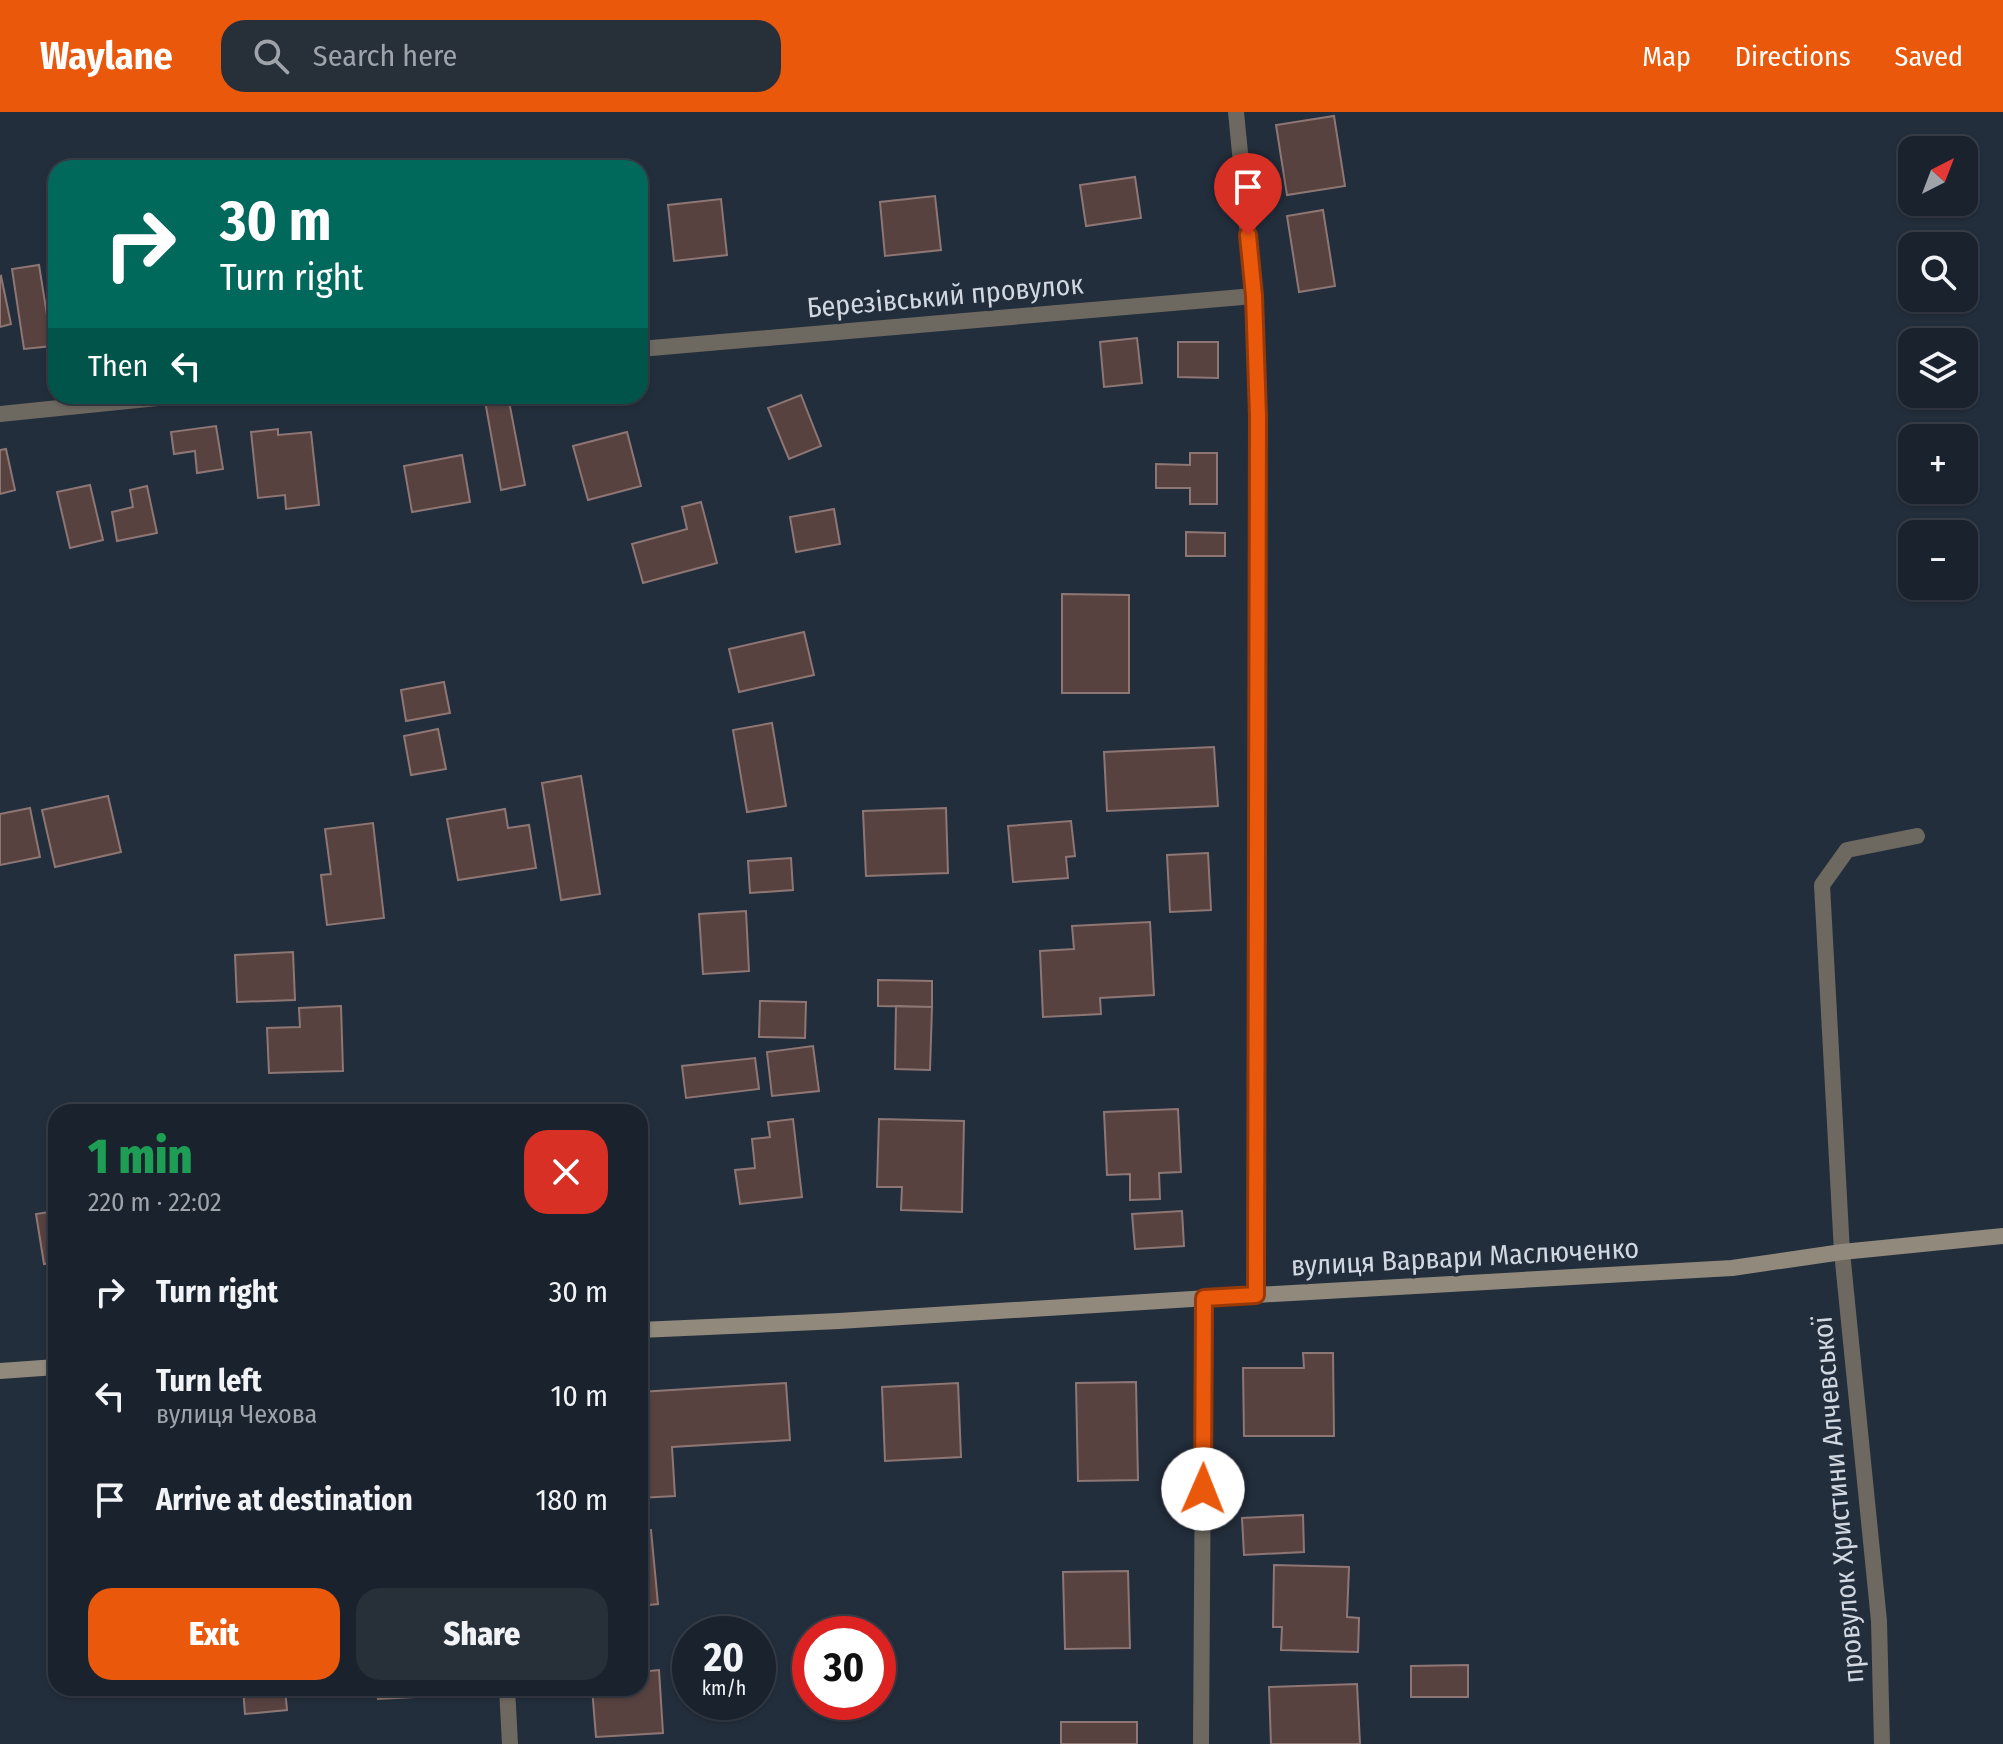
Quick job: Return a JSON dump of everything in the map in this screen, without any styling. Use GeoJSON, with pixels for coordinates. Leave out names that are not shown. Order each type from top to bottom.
{"type":"FeatureCollection","features":[{"type":"Feature","properties":{"kind":"street"},"geometry":{"type":"LineString","coordinates":[[1236,112],[1254,296],[1258,416],[1256,1295]]}},
{"type":"Feature","properties":{"kind":"street","name":"Березівський провулок"},"geometry":{"type":"LineString","coordinates":[[648,348],[1254,296]]}},
{"type":"Feature","properties":{"kind":"street"},"geometry":{"type":"LineString","coordinates":[[0,414],[98,404]]}},
{"type":"Feature","properties":{"kind":"street","name":"провулок Христини Алчевської"},"geometry":{"type":"LineString","coordinates":[[1882,1744],[1879,1621],[1842,1252],[1822,885],[1847,850],[1917,836]]}},
{"type":"Feature","properties":{"kind":"street","name":"вулиця Варвари Маслюченко"},"geometry":{"type":"LineString","coordinates":[[648,1330],[1732,1268],[1842,1252],[2003,1236]]}},
{"type":"Feature","properties":{"kind":"street"},"geometry":{"type":"LineString","coordinates":[[1201,1744],[1204,1298]]}},
{"type":"Feature","properties":{"kind":"street"},"geometry":{"type":"LineString","coordinates":[[0,1371],[48,1368]]}},
{"type":"Feature","properties":{"kind":"street"},"geometry":{"type":"LineString","coordinates":[[507,1696],[510,1744]]}},
{"type":"Feature","properties":{"kind":"building"},"geometry":{"type":"Polygon","coordinates":[[[1334,116],[1345,186],[1287,195],[1276,125],[1334,116]]]}},
{"type":"Feature","properties":{"kind":"building"},"geometry":{"type":"Polygon","coordinates":[[[1135,177],[1141,218],[1086,226],[1080,185],[1135,177]]]}},
{"type":"Feature","properties":{"kind":"building"},"geometry":{"type":"Polygon","coordinates":[[[935,196],[941,250],[885,256],[880,202],[935,196]]]}},
{"type":"Feature","properties":{"kind":"building"},"geometry":{"type":"Polygon","coordinates":[[[721,199],[727,255],[674,261],[668,205],[721,199]]]}},
{"type":"Feature","properties":{"kind":"building"},"geometry":{"type":"Polygon","coordinates":[[[1323,210],[1335,286],[1299,292],[1287,216],[1323,210]]]}},
{"type":"Feature","properties":{"kind":"building"},"geometry":{"type":"Polygon","coordinates":[[[39,265],[48,321],[48,346],[24,349],[12,269],[39,265]]]}},
{"type":"Feature","properties":{"kind":"building"},"geometry":{"type":"Polygon","coordinates":[[[0,277],[11,324],[0,327],[0,277]]]}},
{"type":"Feature","properties":{"kind":"building"},"geometry":{"type":"Polygon","coordinates":[[[1137,338],[1142,383],[1104,387],[1100,342],[1137,338]]]}},
{"type":"Feature","properties":{"kind":"building"},"geometry":{"type":"Polygon","coordinates":[[[1178,342],[1218,342],[1218,378],[1178,377],[1178,342]]]}},
{"type":"Feature","properties":{"kind":"building"},"geometry":{"type":"Polygon","coordinates":[[[801,395],[821,446],[789,459],[768,408],[801,395]]]}},
{"type":"Feature","properties":{"kind":"building"},"geometry":{"type":"Polygon","coordinates":[[[486,404],[510,404],[525,485],[501,490],[486,404]]]}},
{"type":"Feature","properties":{"kind":"building"},"geometry":{"type":"Polygon","coordinates":[[[216,426],[223,469],[197,473],[195,451],[174,454],[171,432],[216,426]]]}},
{"type":"Feature","properties":{"kind":"building"},"geometry":{"type":"Polygon","coordinates":[[[278,429],[278,435],[311,432],[319,505],[286,509],[285,495],[258,498],[251,432],[278,429]]]}},
{"type":"Feature","properties":{"kind":"building"},"geometry":{"type":"Polygon","coordinates":[[[627,432],[641,486],[588,500],[573,446],[627,432]]]}},
{"type":"Feature","properties":{"kind":"building"},"geometry":{"type":"Polygon","coordinates":[[[6,449],[15,490],[0,494],[0,450],[6,449]]]}},
{"type":"Feature","properties":{"kind":"building"},"geometry":{"type":"Polygon","coordinates":[[[1190,453],[1217,453],[1217,504],[1190,504],[1190,488],[1156,488],[1156,464],[1190,465],[1190,453]]]}},
{"type":"Feature","properties":{"kind":"building"},"geometry":{"type":"Polygon","coordinates":[[[462,455],[470,502],[412,512],[404,466],[462,455]]]}},
{"type":"Feature","properties":{"kind":"building"},"geometry":{"type":"Polygon","coordinates":[[[90,485],[103,540],[70,548],[57,492],[90,485]]]}},
{"type":"Feature","properties":{"kind":"building"},"geometry":{"type":"Polygon","coordinates":[[[147,486],[157,533],[117,541],[112,512],[133,507],[130,490],[147,486]]]}},
{"type":"Feature","properties":{"kind":"building"},"geometry":{"type":"Polygon","coordinates":[[[701,502],[717,563],[643,583],[632,544],[687,529],[682,507],[701,502]]]}},
{"type":"Feature","properties":{"kind":"building"},"geometry":{"type":"Polygon","coordinates":[[[834,509],[840,544],[796,552],[790,517],[834,509]]]}},
{"type":"Feature","properties":{"kind":"building"},"geometry":{"type":"Polygon","coordinates":[[[1186,532],[1225,533],[1225,556],[1186,556],[1186,532]]]}},
{"type":"Feature","properties":{"kind":"building"},"geometry":{"type":"Polygon","coordinates":[[[1062,594],[1129,595],[1129,693],[1062,693],[1062,594]]]}},
{"type":"Feature","properties":{"kind":"building"},"geometry":{"type":"Polygon","coordinates":[[[804,632],[814,675],[739,692],[729,649],[804,632]]]}},
{"type":"Feature","properties":{"kind":"building"},"geometry":{"type":"Polygon","coordinates":[[[444,682],[450,713],[406,721],[401,690],[444,682]]]}},
{"type":"Feature","properties":{"kind":"building"},"geometry":{"type":"Polygon","coordinates":[[[772,723],[786,806],[747,812],[733,730],[772,723]]]}},
{"type":"Feature","properties":{"kind":"building"},"geometry":{"type":"Polygon","coordinates":[[[438,729],[446,769],[411,775],[404,736],[438,729]]]}},
{"type":"Feature","properties":{"kind":"building"},"geometry":{"type":"Polygon","coordinates":[[[1214,747],[1218,806],[1107,811],[1104,752],[1214,747]]]}},
{"type":"Feature","properties":{"kind":"building"},"geometry":{"type":"Polygon","coordinates":[[[581,776],[600,894],[561,900],[542,783],[581,776]]]}},
{"type":"Feature","properties":{"kind":"building"},"geometry":{"type":"Polygon","coordinates":[[[108,796],[121,852],[55,867],[42,810],[108,796]]]}},
{"type":"Feature","properties":{"kind":"building"},"geometry":{"type":"Polygon","coordinates":[[[30,808],[40,857],[0,865],[0,814],[30,808]]]}},
{"type":"Feature","properties":{"kind":"building"},"geometry":{"type":"Polygon","coordinates":[[[946,808],[948,873],[866,876],[863,811],[946,808]]]}},
{"type":"Feature","properties":{"kind":"building"},"geometry":{"type":"Polygon","coordinates":[[[505,809],[508,828],[529,825],[536,868],[458,880],[447,819],[505,809]]]}},
{"type":"Feature","properties":{"kind":"building"},"geometry":{"type":"Polygon","coordinates":[[[1071,821],[1075,856],[1066,857],[1068,878],[1013,882],[1008,826],[1071,821]]]}},
{"type":"Feature","properties":{"kind":"building"},"geometry":{"type":"Polygon","coordinates":[[[373,823],[384,918],[327,925],[321,875],[331,874],[325,829],[373,823]]]}},
{"type":"Feature","properties":{"kind":"building"},"geometry":{"type":"Polygon","coordinates":[[[1208,853],[1211,910],[1170,912],[1167,855],[1208,853]]]}},
{"type":"Feature","properties":{"kind":"building"},"geometry":{"type":"Polygon","coordinates":[[[791,858],[793,890],[750,893],[748,861],[791,858]]]}},
{"type":"Feature","properties":{"kind":"building"},"geometry":{"type":"Polygon","coordinates":[[[746,911],[749,971],[703,974],[699,914],[746,911]]]}},
{"type":"Feature","properties":{"kind":"building"},"geometry":{"type":"Polygon","coordinates":[[[1150,922],[1154,995],[1100,998],[1101,1014],[1043,1017],[1040,951],[1074,949],[1072,926],[1150,922]]]}},
{"type":"Feature","properties":{"kind":"building"},"geometry":{"type":"Polygon","coordinates":[[[293,952],[295,1000],[237,1002],[235,955],[293,952]]]}},
{"type":"Feature","properties":{"kind":"building"},"geometry":{"type":"Polygon","coordinates":[[[878,980],[932,981],[932,1007],[878,1006],[878,980]]]}},
{"type":"Feature","properties":{"kind":"building"},"geometry":{"type":"Polygon","coordinates":[[[760,1001],[806,1002],[805,1038],[759,1037],[760,1001]]]}},
{"type":"Feature","properties":{"kind":"building"},"geometry":{"type":"Polygon","coordinates":[[[341,1006],[343,1071],[269,1073],[267,1028],[300,1027],[299,1008],[341,1006]]]}},
{"type":"Feature","properties":{"kind":"building"},"geometry":{"type":"Polygon","coordinates":[[[896,1006],[932,1007],[930,1070],[895,1069],[896,1006]]]}},
{"type":"Feature","properties":{"kind":"building"},"geometry":{"type":"Polygon","coordinates":[[[813,1046],[819,1091],[772,1096],[767,1052],[813,1046]]]}},
{"type":"Feature","properties":{"kind":"building"},"geometry":{"type":"Polygon","coordinates":[[[755,1058],[759,1089],[686,1098],[682,1066],[755,1058]]]}},
{"type":"Feature","properties":{"kind":"building"},"geometry":{"type":"Polygon","coordinates":[[[1178,1109],[1181,1172],[1159,1173],[1160,1199],[1130,1200],[1130,1174],[1107,1175],[1104,1112],[1178,1109]]]}},
{"type":"Feature","properties":{"kind":"building"},"geometry":{"type":"Polygon","coordinates":[[[793,1119],[802,1197],[740,1204],[735,1170],[755,1168],[752,1139],[770,1137],[768,1122],[793,1119]]]}},
{"type":"Feature","properties":{"kind":"building"},"geometry":{"type":"Polygon","coordinates":[[[879,1119],[964,1121],[962,1212],[901,1210],[902,1187],[877,1187],[879,1119]]]}},
{"type":"Feature","properties":{"kind":"building"},"geometry":{"type":"Polygon","coordinates":[[[1182,1211],[1184,1246],[1135,1249],[1132,1214],[1182,1211]]]}},
{"type":"Feature","properties":{"kind":"building"},"geometry":{"type":"Polygon","coordinates":[[[48,1212],[48,1263],[44,1264],[36,1214],[48,1212]]]}},
{"type":"Feature","properties":{"kind":"building"},"geometry":{"type":"Polygon","coordinates":[[[1303,1353],[1333,1353],[1334,1436],[1244,1436],[1243,1368],[1304,1368],[1303,1353]]]}},
{"type":"Feature","properties":{"kind":"building"},"geometry":{"type":"Polygon","coordinates":[[[1136,1382],[1138,1480],[1078,1481],[1076,1383],[1136,1382]]]}},
{"type":"Feature","properties":{"kind":"building"},"geometry":{"type":"Polygon","coordinates":[[[786,1383],[790,1440],[672,1447],[675,1496],[648,1498],[648,1392],[786,1383]]]}},
{"type":"Feature","properties":{"kind":"building"},"geometry":{"type":"Polygon","coordinates":[[[958,1383],[961,1457],[885,1461],[882,1387],[958,1383]]]}},
{"type":"Feature","properties":{"kind":"building"},"geometry":{"type":"Polygon","coordinates":[[[1303,1515],[1304,1552],[1244,1555],[1242,1518],[1303,1515]]]}},
{"type":"Feature","properties":{"kind":"building"},"geometry":{"type":"Polygon","coordinates":[[[648,1530],[651,1530],[658,1604],[648,1605],[648,1530]]]}},
{"type":"Feature","properties":{"kind":"building"},"geometry":{"type":"Polygon","coordinates":[[[1274,1565],[1349,1567],[1347,1617],[1359,1618],[1358,1652],[1281,1650],[1282,1627],[1273,1627],[1274,1565]]]}},
{"type":"Feature","properties":{"kind":"building"},"geometry":{"type":"Polygon","coordinates":[[[1128,1571],[1130,1648],[1065,1649],[1063,1572],[1128,1571]]]}},
{"type":"Feature","properties":{"kind":"building"},"geometry":{"type":"Polygon","coordinates":[[[1468,1665],[1468,1697],[1411,1697],[1411,1666],[1468,1665]]]}},
{"type":"Feature","properties":{"kind":"building"},"geometry":{"type":"Polygon","coordinates":[[[659,1670],[663,1733],[596,1737],[593,1696],[648,1696],[648,1671],[659,1670]]]}},
{"type":"Feature","properties":{"kind":"building"},"geometry":{"type":"Polygon","coordinates":[[[1357,1684],[1360,1744],[1271,1744],[1269,1687],[1357,1684]]]}},
{"type":"Feature","properties":{"kind":"building"},"geometry":{"type":"Polygon","coordinates":[[[244,1696],[286,1696],[287,1710],[245,1714],[244,1696]]]}},
{"type":"Feature","properties":{"kind":"building"},"geometry":{"type":"Polygon","coordinates":[[[378,1696],[434,1696],[378,1699],[378,1696]]]}},
{"type":"Feature","properties":{"kind":"building"},"geometry":{"type":"Polygon","coordinates":[[[1061,1722],[1137,1722],[1137,1744],[1061,1744],[1061,1722]]]}},
{"type":"Feature","properties":{"kind":"route"},"geometry":{"type":"LineString","coordinates":[[1203,1489],[1204,1298],[1256,1295],[1258,416],[1254,296],[1248,235]]}}]}
